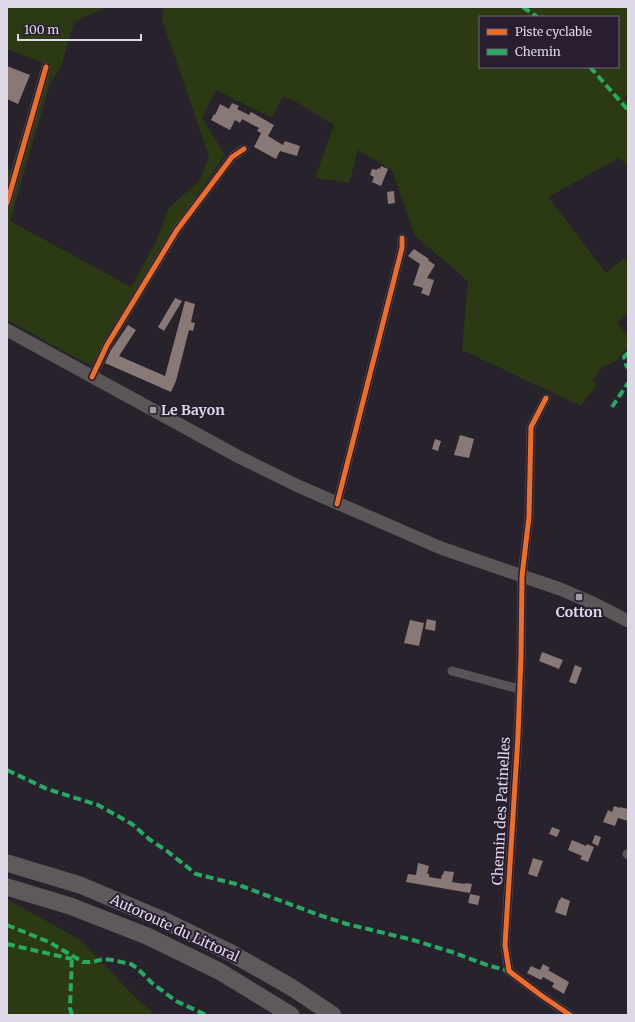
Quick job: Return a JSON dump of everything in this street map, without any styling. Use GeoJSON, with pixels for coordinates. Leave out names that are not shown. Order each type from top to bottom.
{"type":"FeatureCollection","features":[{"type":"Feature","properties":{"kind":"highway","name":"Autoroute du Littoral"},"geometry":{"type":"LineString","coordinates":[[7,863],[80,886],[162,919],[231,953],[291,987],[333,1015]]}},
{"type":"Feature","properties":{"kind":"highway","name":"Autoroute du Littoral"},"geometry":{"type":"LineString","coordinates":[[7,887],[70,906],[147,936],[219,970],[291,1015]]}},
{"type":"Feature","properties":{"kind":"main road"},"geometry":{"type":"LineString","coordinates":[[7,330],[239,457],[298,486],[441,548],[560,589],[628,620]]}},
{"type":"Feature","properties":{"kind":"street"},"geometry":{"type":"LineString","coordinates":[[7,203],[46,67]]}},
{"type":"Feature","properties":{"kind":"street"},"geometry":{"type":"LineString","coordinates":[[92,377],[107,345],[177,230],[232,157],[244,149]]}},
{"type":"Feature","properties":{"kind":"street"},"geometry":{"type":"LineString","coordinates":[[337,504],[402,248],[402,238]]}},
{"type":"Feature","properties":{"kind":"street","name":"Chemin des Patinelles"},"geometry":{"type":"LineString","coordinates":[[546,398],[531,427],[529,517],[522,576],[520,689],[505,945],[509,970],[542,996],[570,1015]]}},
{"type":"Feature","properties":{"kind":"street"},"geometry":{"type":"LineString","coordinates":[[452,671],[520,689]]}},
{"type":"Feature","properties":{"kind":"green space"},"geometry":{"type":"Polygon","coordinates":[[[7,7],[107,7],[74,22],[61,67],[50,83],[10,221],[131,287],[156,242],[168,209],[200,180],[209,156],[162,19],[164,7],[628,7],[628,95],[623,98],[628,103],[628,166],[619,158],[548,197],[606,273],[624,258],[628,263],[628,311],[617,323],[628,336],[628,347],[616,361],[601,368],[592,381],[597,385],[581,406],[462,350],[468,282],[415,236],[392,170],[358,150],[349,183],[315,178],[334,125],[300,104],[283,96],[272,118],[216,90],[202,118],[225,155],[171,232],[110,330],[91,366],[7,320],[7,168],[11,170],[43,63],[7,49],[7,7]]]}},
{"type":"Feature","properties":{"kind":"green space"},"geometry":{"type":"Polygon","coordinates":[[[7,899],[82,941],[135,997],[156,1015],[7,1015],[7,899]]]}},
{"type":"Feature","properties":{"kind":"building"},"geometry":{"type":"Polygon","coordinates":[[[7,66],[30,75],[18,104],[7,99],[7,66]]]}},
{"type":"Feature","properties":{"kind":"building"},"geometry":{"type":"Polygon","coordinates":[[[232,103],[239,106],[237,109],[249,115],[251,112],[274,125],[268,136],[283,145],[285,141],[300,146],[297,156],[280,151],[276,159],[254,147],[261,133],[257,131],[259,128],[242,119],[240,123],[235,120],[230,130],[211,120],[220,104],[229,109],[232,103]]]}},
{"type":"Feature","properties":{"kind":"building"},"geometry":{"type":"Polygon","coordinates":[[[381,166],[388,169],[381,186],[372,182],[374,177],[370,175],[372,169],[380,169],[381,166]]]}},
{"type":"Feature","properties":{"kind":"building"},"geometry":{"type":"Polygon","coordinates":[[[394,191],[395,203],[388,204],[387,192],[394,191]]]}},
{"type":"Feature","properties":{"kind":"building"},"geometry":{"type":"Polygon","coordinates":[[[414,249],[435,265],[427,278],[434,280],[429,296],[421,293],[423,288],[413,285],[420,264],[408,256],[414,249]]]}},
{"type":"Feature","properties":{"kind":"building"},"geometry":{"type":"Polygon","coordinates":[[[175,298],[182,301],[164,331],[158,327],[175,298]]]}},
{"type":"Feature","properties":{"kind":"building"},"geometry":{"type":"Polygon","coordinates":[[[185,301],[195,304],[191,322],[195,323],[193,331],[189,330],[176,381],[171,392],[105,363],[111,350],[128,325],[136,330],[119,356],[165,376],[185,301]]]}},
{"type":"Feature","properties":{"kind":"building"},"geometry":{"type":"Polygon","coordinates":[[[460,435],[474,439],[469,458],[454,455],[460,435]]]}},
{"type":"Feature","properties":{"kind":"building"},"geometry":{"type":"Polygon","coordinates":[[[435,439],[441,441],[438,451],[432,449],[435,439]]]}},
{"type":"Feature","properties":{"kind":"building"},"geometry":{"type":"Polygon","coordinates":[[[427,619],[436,621],[435,631],[425,629],[427,619]]]}},
{"type":"Feature","properties":{"kind":"building"},"geometry":{"type":"Polygon","coordinates":[[[410,620],[424,623],[419,646],[404,643],[410,620]]]}},
{"type":"Feature","properties":{"kind":"building"},"geometry":{"type":"Polygon","coordinates":[[[542,652],[563,660],[559,669],[539,661],[542,652]]]}},
{"type":"Feature","properties":{"kind":"building"},"geometry":{"type":"Polygon","coordinates":[[[575,665],[582,668],[576,684],[569,682],[575,665]]]}},
{"type":"Feature","properties":{"kind":"building"},"geometry":{"type":"Polygon","coordinates":[[[614,806],[628,809],[628,821],[618,818],[615,826],[603,822],[608,810],[612,812],[614,806]]]}},
{"type":"Feature","properties":{"kind":"building"},"geometry":{"type":"Polygon","coordinates":[[[552,827],[560,830],[557,837],[549,834],[552,827]]]}},
{"type":"Feature","properties":{"kind":"building"},"geometry":{"type":"Polygon","coordinates":[[[595,835],[601,837],[598,846],[592,843],[595,835]]]}},
{"type":"Feature","properties":{"kind":"building"},"geometry":{"type":"Polygon","coordinates":[[[572,840],[586,846],[587,844],[594,847],[588,862],[580,859],[582,856],[568,850],[572,840]]]}},
{"type":"Feature","properties":{"kind":"building"},"geometry":{"type":"Polygon","coordinates":[[[533,858],[543,861],[537,877],[528,874],[533,858]]]}},
{"type":"Feature","properties":{"kind":"building"},"geometry":{"type":"Polygon","coordinates":[[[418,863],[429,866],[427,874],[429,874],[429,877],[441,879],[444,871],[454,872],[452,882],[472,884],[470,893],[406,882],[408,874],[416,875],[418,863]]]}},
{"type":"Feature","properties":{"kind":"building"},"geometry":{"type":"Polygon","coordinates":[[[470,894],[480,896],[478,905],[468,903],[470,894]]]}},
{"type":"Feature","properties":{"kind":"building"},"geometry":{"type":"Polygon","coordinates":[[[561,897],[570,901],[566,916],[555,912],[561,897]]]}},
{"type":"Feature","properties":{"kind":"building"},"geometry":{"type":"Polygon","coordinates":[[[543,964],[550,968],[548,970],[569,982],[564,994],[552,987],[554,983],[543,977],[541,980],[527,973],[531,966],[540,970],[543,964]]]}},
{"type":"Feature","properties":{"kind":"marked path"},"geometry":{"type":"LineString","coordinates":[[523,7],[536,16]]}},
{"type":"Feature","properties":{"kind":"marked path"},"geometry":{"type":"LineString","coordinates":[[591,68],[628,110]]}},
{"type":"Feature","properties":{"kind":"marked path"},"geometry":{"type":"LineString","coordinates":[[628,353],[624,357],[628,368]]}},
{"type":"Feature","properties":{"kind":"marked path"},"geometry":{"type":"LineString","coordinates":[[612,407],[628,383]]}},
{"type":"Feature","properties":{"kind":"marked path"},"geometry":{"type":"LineString","coordinates":[[7,770],[47,789],[98,805],[132,824],[149,839],[196,874],[236,884],[347,924],[413,940],[509,971]]}},
{"type":"Feature","properties":{"kind":"marked path"},"geometry":{"type":"LineString","coordinates":[[7,925],[49,942],[83,962],[93,962],[103,959],[131,964],[152,983],[176,1001],[206,1015]]}},
{"type":"Feature","properties":{"kind":"marked path"},"geometry":{"type":"LineString","coordinates":[[7,944],[72,959]]}},
{"type":"Feature","properties":{"kind":"marked path"},"geometry":{"type":"LineString","coordinates":[[72,955],[70,1008],[72,1015]]}},
{"type":"Feature","properties":{"kind":"cycle path"},"geometry":{"type":"LineString","coordinates":[[7,203],[46,67]]}},
{"type":"Feature","properties":{"kind":"cycle path"},"geometry":{"type":"LineString","coordinates":[[92,377],[107,345],[177,230],[232,157],[244,149]]}},
{"type":"Feature","properties":{"kind":"cycle path"},"geometry":{"type":"LineString","coordinates":[[337,504],[402,248],[402,238]]}},
{"type":"Feature","properties":{"kind":"cycle path"},"geometry":{"type":"LineString","coordinates":[[546,398],[531,427],[529,517],[522,576],[518,736],[505,945],[509,971],[570,1015]]}},
{"type":"Feature","properties":{"kind":"place","name":"Le Bayon"},"geometry":{"type":"Point","coordinates":[153,410]}},
{"type":"Feature","properties":{"kind":"place","name":"Cotton"},"geometry":{"type":"Point","coordinates":[579,597]}}]}
